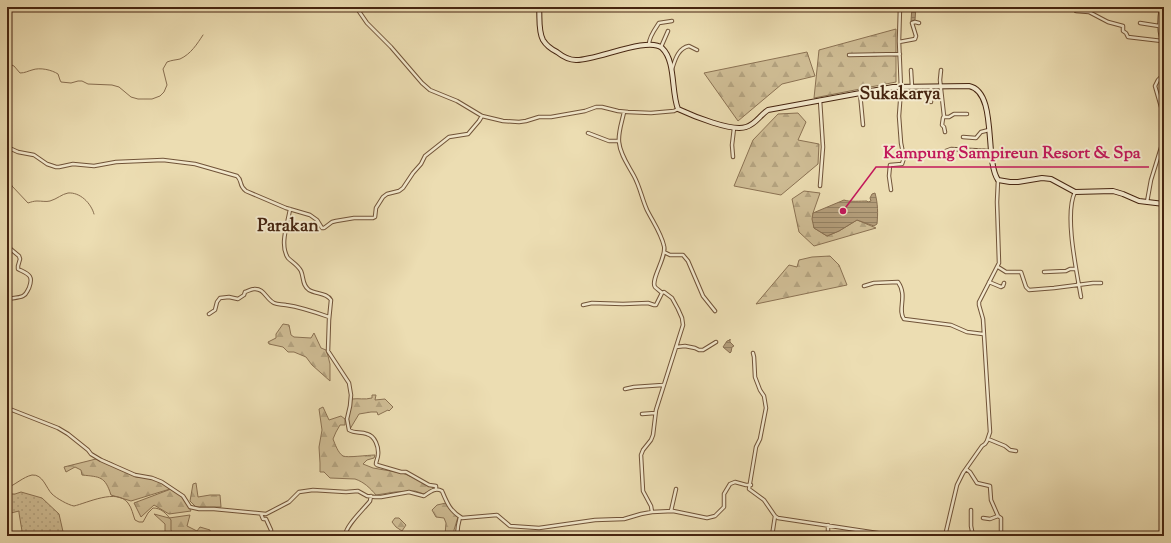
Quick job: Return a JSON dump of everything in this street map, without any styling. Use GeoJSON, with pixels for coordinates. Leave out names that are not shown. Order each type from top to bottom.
{"type":"FeatureCollection","features":[{"type":"Feature","properties":{"kind":"main road"},"geometry":{"type":"LineString","coordinates":[[539,7],[543,40],[556,52],[572,59],[586,60],[620,50],[649,44],[661,47],[666,53],[672,72],[678,109],[711,122],[734,128],[747,127],[756,122],[764,112],[768,110],[893,87],[941,85],[973,86],[985,102],[993,170],[998,180],[1010,182],[1042,178],[1051,179],[1075,192],[1113,191],[1139,201],[1164,204]]}},
{"type":"Feature","properties":{"kind":"street"},"geometry":{"type":"LineString","coordinates":[[356,7],[367,23],[430,90],[457,101],[482,116],[498,120],[519,122],[539,117],[559,116],[585,111],[596,107],[606,107],[624,112],[651,113],[674,111],[678,109]]}},
{"type":"Feature","properties":{"kind":"street"},"geometry":{"type":"LineString","coordinates":[[890,190],[890,165],[903,163],[904,155],[901,143],[899,116],[901,87],[900,7]]}},
{"type":"Feature","properties":{"kind":"street"},"geometry":{"type":"LineString","coordinates":[[1161,7],[1159,26],[1164,45]]}},
{"type":"Feature","properties":{"kind":"street"},"geometry":{"type":"LineString","coordinates":[[1076,11],[1089,12],[1108,22],[1123,26],[1123,31],[1128,37],[1162,41]]}},
{"type":"Feature","properties":{"kind":"street"},"geometry":{"type":"LineString","coordinates":[[649,44],[652,34],[659,23],[672,21]]}},
{"type":"Feature","properties":{"kind":"street"},"geometry":{"type":"LineString","coordinates":[[900,42],[916,38],[912,23],[919,23]]}},
{"type":"Feature","properties":{"kind":"street"},"geometry":{"type":"LineString","coordinates":[[1140,23],[1159,26]]}},
{"type":"Feature","properties":{"kind":"street"},"geometry":{"type":"LineString","coordinates":[[661,47],[668,31]]}},
{"type":"Feature","properties":{"kind":"street"},"geometry":{"type":"LineString","coordinates":[[672,72],[676,57],[683,49],[689,46],[697,50]]}},
{"type":"Feature","properties":{"kind":"street"},"geometry":{"type":"LineString","coordinates":[[849,56],[900,54]]}},
{"type":"Feature","properties":{"kind":"street"},"geometry":{"type":"LineString","coordinates":[[911,70],[912,87]]}},
{"type":"Feature","properties":{"kind":"street"},"geometry":{"type":"LineString","coordinates":[[941,70],[940,80],[944,117],[942,118],[942,125],[945,132]]}},
{"type":"Feature","properties":{"kind":"street"},"geometry":{"type":"LineString","coordinates":[[1164,74],[1155,86],[1164,116]]}},
{"type":"Feature","properties":{"kind":"street"},"geometry":{"type":"LineString","coordinates":[[931,86],[931,102]]}},
{"type":"Feature","properties":{"kind":"street"},"geometry":{"type":"LineString","coordinates":[[860,93],[863,125]]}},
{"type":"Feature","properties":{"kind":"street"},"geometry":{"type":"LineString","coordinates":[[820,100],[823,147],[820,186]]}},
{"type":"Feature","properties":{"kind":"street"},"geometry":{"type":"LineString","coordinates":[[624,112],[619,141],[647,210],[660,234],[664,248],[656,275],[654,284],[655,288],[672,298],[682,318],[682,325],[676,347],[655,413],[653,435],[651,440],[642,450],[641,455],[644,491],[651,506],[652,512]]}},
{"type":"Feature","properties":{"kind":"street"},"geometry":{"type":"LineString","coordinates":[[944,117],[950,117],[954,114],[967,114]]}},
{"type":"Feature","properties":{"kind":"street"},"geometry":{"type":"LineString","coordinates":[[7,147],[18,152],[35,156],[50,165],[59,167],[72,164],[94,166],[116,162],[163,160],[195,164],[237,176],[240,179],[242,187],[246,190],[290,209],[314,217],[323,228],[336,220],[374,218],[376,208],[383,197],[403,188],[413,172],[421,164],[425,156],[448,137],[468,134],[482,116]]}},
{"type":"Feature","properties":{"kind":"street"},"geometry":{"type":"LineString","coordinates":[[733,157],[732,140],[734,128]]}},
{"type":"Feature","properties":{"kind":"street"},"geometry":{"type":"LineString","coordinates":[[963,137],[976,138],[981,132],[989,130]]}},
{"type":"Feature","properties":{"kind":"street"},"geometry":{"type":"LineString","coordinates":[[588,133],[609,141],[619,141]]}},
{"type":"Feature","properties":{"kind":"street"},"geometry":{"type":"LineString","coordinates":[[1147,202],[1151,180],[1164,138]]}},
{"type":"Feature","properties":{"kind":"street"},"geometry":{"type":"LineString","coordinates":[[904,155],[943,152],[951,149],[991,151]]}},
{"type":"Feature","properties":{"kind":"street"},"geometry":{"type":"LineString","coordinates":[[945,536],[957,485],[966,469],[985,444],[990,432],[983,319],[979,302],[998,267],[999,261],[997,202],[998,180]]}},
{"type":"Feature","properties":{"kind":"street"},"geometry":{"type":"LineString","coordinates":[[1075,192],[1073,196],[1071,216],[1072,243],[1081,297]]}},
{"type":"Feature","properties":{"kind":"street"},"geometry":{"type":"LineString","coordinates":[[290,209],[284,240],[287,256],[300,270],[303,281],[309,290],[330,298],[328,351],[349,383],[351,395],[347,420],[349,430],[367,433],[372,437],[378,451],[376,461],[377,465],[406,472],[429,485],[436,486],[436,489],[442,491],[450,508],[460,517],[465,518],[497,515],[510,526],[539,528],[595,520],[624,519],[652,512],[671,511],[707,518],[714,516],[724,507],[724,494],[730,484],[735,482],[746,485],[751,484]]}},
{"type":"Feature","properties":{"kind":"street"},"geometry":{"type":"LineString","coordinates":[[7,246],[19,256],[20,261],[18,268],[28,275],[31,279],[31,283],[27,293],[24,295],[7,299]]}},
{"type":"Feature","properties":{"kind":"street"},"geometry":{"type":"LineString","coordinates":[[664,252],[683,255],[688,261],[703,296],[715,311]]}},
{"type":"Feature","properties":{"kind":"street"},"geometry":{"type":"LineString","coordinates":[[998,267],[1006,272],[1020,272],[1026,287],[1029,290],[1101,283]]}},
{"type":"Feature","properties":{"kind":"street"},"geometry":{"type":"LineString","coordinates":[[1044,272],[1076,269]]}},
{"type":"Feature","properties":{"kind":"street"},"geometry":{"type":"LineString","coordinates":[[864,286],[874,283],[898,282],[903,294],[901,314],[904,319],[950,325],[967,332],[983,334]]}},
{"type":"Feature","properties":{"kind":"street"},"geometry":{"type":"LineString","coordinates":[[989,282],[1001,287],[1004,283]]}},
{"type":"Feature","properties":{"kind":"street"},"geometry":{"type":"LineString","coordinates":[[209,314],[215,310],[217,302],[220,298],[229,297],[238,299],[244,295],[245,292],[252,289],[261,290],[267,299],[276,304],[298,307],[329,317]]}},
{"type":"Feature","properties":{"kind":"street"},"geometry":{"type":"LineString","coordinates":[[583,305],[592,303],[648,303],[656,305],[662,293]]}},
{"type":"Feature","properties":{"kind":"street"},"geometry":{"type":"LineString","coordinates":[[676,347],[686,346],[703,350],[716,342]]}},
{"type":"Feature","properties":{"kind":"street"},"geometry":{"type":"LineString","coordinates":[[753,353],[755,376],[764,396],[766,408],[760,439],[756,447],[749,489],[764,500],[778,518],[860,531],[906,536]]}},
{"type":"Feature","properties":{"kind":"street"},"geometry":{"type":"LineString","coordinates":[[625,389],[663,385]]}},
{"type":"Feature","properties":{"kind":"street"},"geometry":{"type":"LineString","coordinates":[[7,408],[58,428],[101,460],[135,475],[148,477],[162,482],[183,496],[190,507],[199,509],[214,509],[261,514],[270,513],[289,502],[297,493],[302,491],[358,491],[367,496],[381,497],[409,492],[424,496],[436,489]]}},
{"type":"Feature","properties":{"kind":"street"},"geometry":{"type":"LineString","coordinates":[[642,414],[655,413]]}},
{"type":"Feature","properties":{"kind":"street"},"geometry":{"type":"LineString","coordinates":[[988,439],[1004,445],[1010,450],[1016,451]]}},
{"type":"Feature","properties":{"kind":"street"},"geometry":{"type":"LineString","coordinates":[[966,469],[970,472],[977,483],[990,486],[991,500],[998,516],[1001,518],[1001,536]]}},
{"type":"Feature","properties":{"kind":"street"},"geometry":{"type":"LineString","coordinates":[[671,511],[676,489]]}},
{"type":"Feature","properties":{"kind":"street"},"geometry":{"type":"LineString","coordinates":[[345,536],[345,533],[352,523],[370,501],[371,496]]}},
{"type":"Feature","properties":{"kind":"street"},"geometry":{"type":"LineString","coordinates":[[971,510],[971,526],[973,536]]}},
{"type":"Feature","properties":{"kind":"street"},"geometry":{"type":"LineString","coordinates":[[261,514],[263,519],[266,519],[272,536]]}},
{"type":"Feature","properties":{"kind":"street"},"geometry":{"type":"LineString","coordinates":[[772,536],[775,516]]}},
{"type":"Feature","properties":{"kind":"street"},"geometry":{"type":"LineString","coordinates":[[984,518],[990,519],[998,516]]}},
{"type":"Feature","properties":{"kind":"street"},"geometry":{"type":"LineString","coordinates":[[457,536],[460,517]]}},
{"type":"Feature","properties":{"kind":"street"},"geometry":{"type":"LineString","coordinates":[[828,525],[828,536]]}},
{"type":"Feature","properties":{"kind":"street"},"geometry":{"type":"LineString","coordinates":[[860,531],[860,536]]}},
{"type":"Feature","properties":{"kind":"green space"},"geometry":{"type":"Polygon","coordinates":[[[896,29],[896,82],[814,98],[819,50],[896,29]]]}},
{"type":"Feature","properties":{"kind":"green space"},"geometry":{"type":"Polygon","coordinates":[[[807,52],[815,76],[782,84],[738,121],[704,73],[807,52]]]}},
{"type":"Feature","properties":{"kind":"green space"},"geometry":{"type":"Polygon","coordinates":[[[798,113],[806,122],[798,140],[819,144],[818,164],[781,195],[734,186],[753,140],[778,114],[798,113]]]}},
{"type":"Feature","properties":{"kind":"green space"},"geometry":{"type":"Polygon","coordinates":[[[804,191],[820,193],[813,213],[814,228],[827,236],[839,231],[857,220],[876,228],[814,246],[799,232],[792,199],[804,191]]]}},
{"type":"Feature","properties":{"kind":"green space"},"geometry":{"type":"Polygon","coordinates":[[[830,256],[839,265],[847,285],[756,304],[789,265],[797,267],[799,260],[812,257],[830,256]]]}},
{"type":"Feature","properties":{"kind":"green space"},"geometry":{"type":"Polygon","coordinates":[[[283,324],[289,325],[291,335],[294,337],[311,338],[314,333],[321,348],[326,350],[328,356],[330,364],[330,381],[312,365],[306,357],[294,352],[288,352],[283,347],[269,344],[268,342],[276,338],[276,334],[283,324]]]}},
{"type":"Feature","properties":{"kind":"green space"},"geometry":{"type":"Polygon","coordinates":[[[372,395],[376,395],[375,400],[385,399],[393,407],[389,411],[388,410],[378,415],[377,412],[359,414],[350,429],[348,418],[352,399],[369,399],[372,398],[372,395]]]}},
{"type":"Feature","properties":{"kind":"green space"},"geometry":{"type":"Polygon","coordinates":[[[323,407],[329,420],[341,416],[345,419],[345,425],[340,425],[333,439],[341,455],[345,457],[353,457],[375,455],[374,458],[367,460],[363,464],[373,468],[402,473],[416,478],[434,488],[424,494],[415,491],[376,495],[358,480],[330,478],[324,472],[320,472],[319,447],[322,430],[319,409],[323,407]]]}},
{"type":"Feature","properties":{"kind":"green space"},"geometry":{"type":"Polygon","coordinates":[[[100,458],[136,477],[156,478],[170,489],[131,501],[111,495],[104,481],[98,477],[82,475],[81,470],[75,467],[66,472],[64,467],[100,458]]]}},
{"type":"Feature","properties":{"kind":"green space"},"geometry":{"type":"Polygon","coordinates":[[[196,483],[198,497],[220,495],[221,507],[196,507],[190,501],[193,484],[196,483]]]}},
{"type":"Feature","properties":{"kind":"green space"},"geometry":{"type":"Polygon","coordinates":[[[171,489],[183,497],[191,511],[169,514],[154,505],[141,517],[134,503],[171,489]]]}},
{"type":"Feature","properties":{"kind":"green space"},"geometry":{"type":"Polygon","coordinates":[[[21,492],[42,498],[59,514],[64,536],[13,536],[22,531],[19,511],[7,514],[7,507],[9,506],[7,503],[7,494],[21,492]]]}},
{"type":"Feature","properties":{"kind":"green space"},"geometry":{"type":"Polygon","coordinates":[[[446,503],[452,512],[458,517],[454,530],[454,536],[442,536],[445,535],[446,523],[444,518],[436,517],[432,510],[437,505],[446,503]]]}},
{"type":"Feature","properties":{"kind":"green space"},"geometry":{"type":"Polygon","coordinates":[[[154,514],[169,518],[190,515],[187,526],[197,531],[200,527],[210,530],[211,536],[165,536],[165,524],[154,514]]]}},
{"type":"Feature","properties":{"kind":"green space"},"geometry":{"type":"Polygon","coordinates":[[[395,518],[399,518],[406,525],[402,531],[392,522],[395,518]]]}},
{"type":"Feature","properties":{"kind":"shaded area"},"geometry":{"type":"Polygon","coordinates":[[[912,7],[916,7],[915,20],[911,21],[912,7]]]}},
{"type":"Feature","properties":{"kind":"shaded area"},"geometry":{"type":"Polygon","coordinates":[[[875,193],[878,216],[877,224],[874,226],[857,220],[839,231],[827,236],[814,228],[812,219],[813,213],[844,200],[868,202],[871,201],[870,198],[872,194],[875,193]]]}},
{"type":"Feature","properties":{"kind":"shaded area"},"geometry":{"type":"Polygon","coordinates":[[[730,340],[734,346],[732,347],[730,353],[723,347],[727,341],[730,340]]]}},
{"type":"Feature","properties":{"kind":"waterway"},"geometry":{"type":"LineString","coordinates":[[7,63],[14,66],[20,73],[35,69],[46,69],[58,74],[61,82],[71,83],[82,81],[88,84],[112,85],[119,87],[131,97],[138,99],[152,99],[160,96],[164,92],[167,85],[163,69],[167,62],[180,59],[187,54],[203,35]]}},
{"type":"Feature","properties":{"kind":"waterway"},"geometry":{"type":"LineString","coordinates":[[7,178],[12,186],[28,203],[36,201],[50,201],[68,193],[72,193],[81,196],[88,202],[94,214]]}},
{"type":"Feature","properties":{"kind":"waterway"},"geometry":{"type":"LineString","coordinates":[[7,488],[22,479],[36,475],[42,479],[54,496],[74,506],[102,498],[117,497],[128,503],[135,520],[139,522],[143,522],[153,508],[163,511],[171,520],[171,530],[173,536]]}},
{"type":"Feature","properties":{"kind":"place","name":"Kampung Sampireun Resort & Spa"},"geometry":{"type":"Point","coordinates":[843,211]}},
{"type":"Feature","properties":{"kind":"district","name":"Sukakarya"},"geometry":{"type":"Point","coordinates":[900,93]}},
{"type":"Feature","properties":{"kind":"district","name":"Parakan"},"geometry":{"type":"Point","coordinates":[288,225]}}]}
